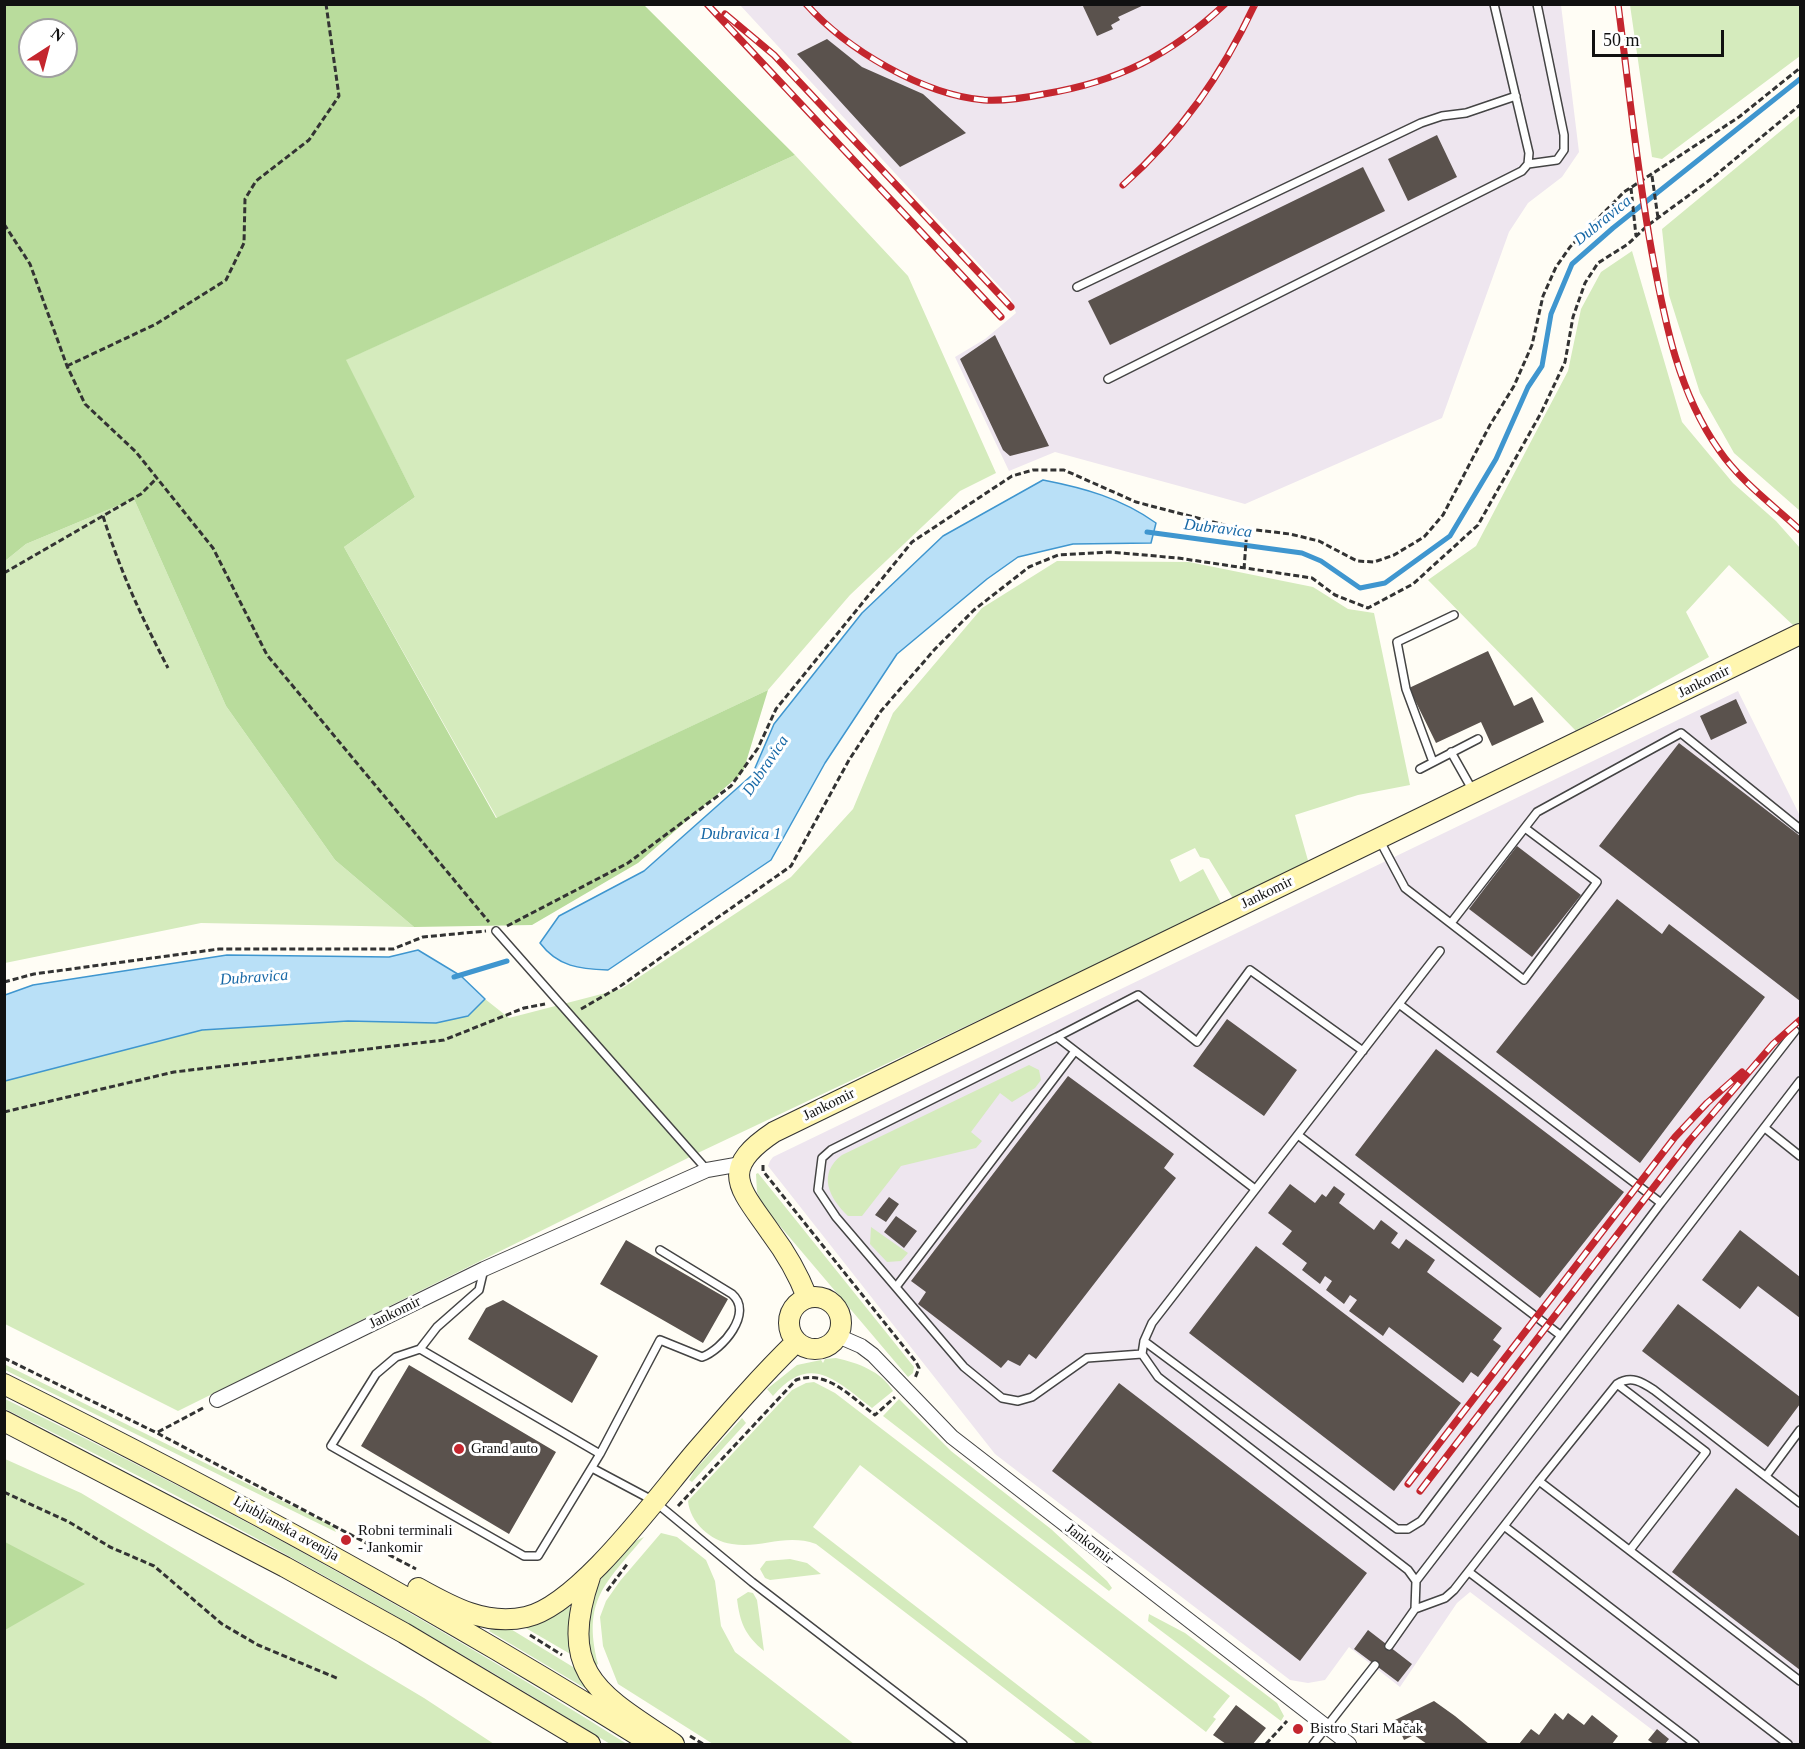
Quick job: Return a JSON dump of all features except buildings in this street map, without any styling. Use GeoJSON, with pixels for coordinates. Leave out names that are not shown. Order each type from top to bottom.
{"type":"FeatureCollection","features":[{"type":"Feature","properties":{"kind":"main road","name":"Jankomir"},"geometry":{"type":"LineString","coordinates":[[741,1164],[755,1146],[774,1132],[1800,634]]}},
{"type":"Feature","properties":{"kind":"main road"},"geometry":{"type":"LineString","coordinates":[[741,1164],[739,1184],[743,1195],[798,1274],[807,1297]]}},
{"type":"Feature","properties":{"kind":"main road"},"geometry":{"type":"LineString","coordinates":[[807,1297],[819,1297],[835,1306],[841,1322],[838,1336],[822,1349],[805,1348],[796,1342],[789,1329],[788,1320],[795,1305],[807,1297]]}},
{"type":"Feature","properties":{"kind":"main road"},"geometry":{"type":"LineString","coordinates":[[345,1562],[407,1582],[469,1614],[506,1620],[544,1611],[569,1594],[590,1575],[752,1386],[796,1342]]}},
{"type":"Feature","properties":{"kind":"main road","name":"Ljubljanska avenija"},"geometry":{"type":"LineString","coordinates":[[4,1384],[239,1503],[474,1636],[652,1744]]}},
{"type":"Feature","properties":{"kind":"main road"},"geometry":{"type":"LineString","coordinates":[[4,1421],[285,1567],[404,1633],[590,1744]]}},
{"type":"Feature","properties":{"kind":"main road"},"geometry":{"type":"LineString","coordinates":[[590,1575],[581,1603],[578,1624],[584,1667],[600,1691],[615,1705],[675,1744]]}},
{"type":"Feature","properties":{"kind":"street","name":"Jankomir"},"geometry":{"type":"LineString","coordinates":[[217,1400],[484,1269],[707,1170],[741,1164]]}},
{"type":"Feature","properties":{"kind":"street","name":"Jankomir"},"geometry":{"type":"LineString","coordinates":[[838,1336],[854,1342],[873,1355],[952,1437],[1349,1744]]}},
{"type":"Feature","properties":{"kind":"lane"},"geometry":{"type":"LineString","coordinates":[[1494,4],[1529,153],[1528,165]]}},
{"type":"Feature","properties":{"kind":"lane"},"geometry":{"type":"LineString","coordinates":[[1108,379],[1511,178],[1528,165],[1557,160],[1564,150],[1564,135],[1537,4]]}},
{"type":"Feature","properties":{"kind":"lane"},"geometry":{"type":"LineString","coordinates":[[1077,287],[1421,123],[1442,116],[1466,113],[1516,96]]}},
{"type":"Feature","properties":{"kind":"lane"},"geometry":{"type":"LineString","coordinates":[[1433,762],[1406,689],[1397,642],[1454,615]]}},
{"type":"Feature","properties":{"kind":"lane"},"geometry":{"type":"LineString","coordinates":[[1451,923],[1537,812],[1681,733],[1800,829]]}},
{"type":"Feature","properties":{"kind":"lane"},"geometry":{"type":"LineString","coordinates":[[1420,769],[1478,739]]}},
{"type":"Feature","properties":{"kind":"lane"},"geometry":{"type":"LineString","coordinates":[[1451,752],[1474,793]]}},
{"type":"Feature","properties":{"kind":"lane"},"geometry":{"type":"LineString","coordinates":[[1379,839],[1405,888],[1524,980],[1597,882],[1525,828]]}},
{"type":"Feature","properties":{"kind":"lane"},"geometry":{"type":"LineString","coordinates":[[496,931],[561,1001],[707,1170]]}},
{"type":"Feature","properties":{"kind":"lane"},"geometry":{"type":"LineString","coordinates":[[1416,1581],[1408,1570],[1158,1377],[1142,1354],[1144,1341],[1152,1323],[1440,951]]}},
{"type":"Feature","properties":{"kind":"lane"},"geometry":{"type":"LineString","coordinates":[[1142,1354],[1086,1358],[1032,1396],[1018,1401],[1002,1398],[964,1367],[836,1217],[818,1190],[822,1158],[831,1150],[1138,995],[1197,1042],[1250,970],[1364,1051]]}},
{"type":"Feature","properties":{"kind":"lane"},"geometry":{"type":"LineString","coordinates":[[1400,1004],[1661,1203]]}},
{"type":"Feature","properties":{"kind":"lane"},"geometry":{"type":"LineString","coordinates":[[1144,1341],[1374,1513],[1397,1529],[1408,1529],[1421,1521],[1560,1335],[1795,1031]]}},
{"type":"Feature","properties":{"kind":"lane"},"geometry":{"type":"LineString","coordinates":[[1057,1037],[1256,1190]]}},
{"type":"Feature","properties":{"kind":"lane"},"geometry":{"type":"LineString","coordinates":[[896,1287],[1075,1051]]}},
{"type":"Feature","properties":{"kind":"lane"},"geometry":{"type":"LineString","coordinates":[[1389,1646],[1415,1609],[1416,1581],[1800,1080]]}},
{"type":"Feature","properties":{"kind":"lane"},"geometry":{"type":"LineString","coordinates":[[1765,1128],[1800,1156]]}},
{"type":"Feature","properties":{"kind":"lane"},"geometry":{"type":"LineString","coordinates":[[1298,1135],[1560,1335]]}},
{"type":"Feature","properties":{"kind":"lane"},"geometry":{"type":"LineString","coordinates":[[484,1269],[479,1290],[437,1327],[420,1349],[396,1357],[375,1374],[331,1446],[524,1557],[538,1556],[600,1454],[660,1340],[702,1357],[714,1353],[736,1324],[741,1311],[738,1299],[660,1250]]}},
{"type":"Feature","properties":{"kind":"lane"},"geometry":{"type":"LineString","coordinates":[[420,1349],[600,1454]]}},
{"type":"Feature","properties":{"kind":"lane"},"geometry":{"type":"LineString","coordinates":[[1415,1609],[1444,1598],[1469,1572],[1617,1384],[1630,1379],[1639,1380],[1800,1503]]}},
{"type":"Feature","properties":{"kind":"lane"},"geometry":{"type":"LineString","coordinates":[[1617,1384],[1706,1452],[1630,1550]]}},
{"type":"Feature","properties":{"kind":"lane"},"geometry":{"type":"LineString","coordinates":[[1766,1476],[1800,1431]]}},
{"type":"Feature","properties":{"kind":"lane"},"geometry":{"type":"LineString","coordinates":[[592,1468],[654,1501],[752,1582],[963,1744]]}},
{"type":"Feature","properties":{"kind":"lane"},"geometry":{"type":"LineString","coordinates":[[1539,1481],[1800,1682]]}},
{"type":"Feature","properties":{"kind":"lane"},"geometry":{"type":"LineString","coordinates":[[1504,1526],[1788,1744]]}},
{"type":"Feature","properties":{"kind":"lane"},"geometry":{"type":"LineString","coordinates":[[1469,1572],[1695,1744]]}},
{"type":"Feature","properties":{"kind":"lane"},"geometry":{"type":"LineString","coordinates":[[1312,1744],[1375,1665]]}},
{"type":"Feature","properties":{"kind":"path"},"geometry":{"type":"LineString","coordinates":[[67,366],[156,324],[226,280],[244,243],[245,199],[256,181],[309,140],[339,96],[326,4]]}},
{"type":"Feature","properties":{"kind":"path"},"geometry":{"type":"LineString","coordinates":[[4,982],[34,974],[219,949],[393,948],[423,936],[496,931],[628,863],[731,786],[758,748],[776,709],[912,542],[1012,476],[1033,470],[1064,470],[1136,502],[1247,529],[1319,541],[1358,561],[1374,562],[1394,555],[1424,537],[1443,515],[1490,425],[1514,386],[1532,345],[1543,296],[1556,267],[1570,247],[1631,187],[1740,117],[1800,68]]}},
{"type":"Feature","properties":{"kind":"path"},"geometry":{"type":"LineString","coordinates":[[571,1013],[619,987],[791,866],[849,760],[882,711],[935,649],[974,610],[1029,567],[1058,555],[1110,552],[1178,558],[1244,569],[1292,573],[1312,578],[1335,595],[1368,608],[1413,584],[1478,525],[1541,412],[1565,362],[1573,317],[1586,283],[1598,263],[1712,179],[1800,105]]}},
{"type":"Feature","properties":{"kind":"path"},"geometry":{"type":"LineString","coordinates":[[1652,175],[1658,218]]}},
{"type":"Feature","properties":{"kind":"path"},"geometry":{"type":"LineString","coordinates":[[1631,187],[1636,236]]}},
{"type":"Feature","properties":{"kind":"path"},"geometry":{"type":"LineString","coordinates":[[4,224],[30,264],[67,366],[85,404],[136,452],[213,548],[267,655],[496,931]]}},
{"type":"Feature","properties":{"kind":"path"},"geometry":{"type":"LineString","coordinates":[[4,573],[141,494],[157,478]]}},
{"type":"Feature","properties":{"kind":"path"},"geometry":{"type":"LineString","coordinates":[[103,516],[133,602],[168,668]]}},
{"type":"Feature","properties":{"kind":"path"},"geometry":{"type":"LineString","coordinates":[[1244,569],[1247,529]]}},
{"type":"Feature","properties":{"kind":"path"},"geometry":{"type":"LineString","coordinates":[[4,1112],[174,1072],[444,1040],[524,1008],[561,1001]]}},
{"type":"Feature","properties":{"kind":"path"},"geometry":{"type":"LineString","coordinates":[[768,1158],[763,1171],[916,1362],[918,1373],[911,1382]]}},
{"type":"Feature","properties":{"kind":"path"},"geometry":{"type":"LineString","coordinates":[[4,1358],[157,1433],[426,1575]]}},
{"type":"Feature","properties":{"kind":"path"},"geometry":{"type":"LineString","coordinates":[[671,1515],[796,1380],[812,1377],[829,1381],[875,1415],[897,1395]]}},
{"type":"Feature","properties":{"kind":"path"},"geometry":{"type":"LineString","coordinates":[[157,1433],[217,1400]]}},
{"type":"Feature","properties":{"kind":"path"},"geometry":{"type":"LineString","coordinates":[[4,1492],[69,1522],[110,1546],[154,1566],[222,1624],[258,1645],[339,1679]]}},
{"type":"Feature","properties":{"kind":"path"},"geometry":{"type":"LineString","coordinates":[[602,1598],[633,1558]]}},
{"type":"Feature","properties":{"kind":"path"},"geometry":{"type":"LineString","coordinates":[[525,1632],[564,1656]]}},
{"type":"Feature","properties":{"kind":"path"},"geometry":{"type":"LineString","coordinates":[[1266,1744],[1287,1721]]}},
{"type":"Feature","properties":{"kind":"shaded area"},"geometry":{"type":"Polygon","coordinates":[[[740,5],[1561,5],[1579,152],[1562,177],[1528,203],[1509,232],[1442,418],[1245,504],[1055,452],[1009,471],[955,357],[985,339],[1016,313],[1011,299],[740,5]]]}},
{"type":"Feature","properties":{"kind":"shaded area"},"geometry":{"type":"Polygon","coordinates":[[[1738,691],[1800,816],[1800,1744],[1671,1744],[1470,1592],[1457,1603],[1400,1687],[1349,1647],[1325,1680],[1308,1683],[1290,1680],[995,1454],[768,1166],[770,1161],[773,1157],[1738,691]]]}},
{"type":"Feature","properties":{"kind":"green space"},"geometry":{"type":"Polygon","coordinates":[[[5,4],[644,5],[795,155],[346,360],[415,497],[344,547],[496,818],[768,690],[743,772],[638,863],[532,925],[414,927],[335,860],[226,706],[134,499],[26,544],[5,561],[5,4]]]}},
{"type":"Feature","properties":{"kind":"green space"},"geometry":{"type":"Polygon","coordinates":[[[1630,5],[1800,5],[1800,56],[1662,159],[1652,157],[1630,5]]]}},
{"type":"Feature","properties":{"kind":"green space"},"geometry":{"type":"Polygon","coordinates":[[[1800,115],[1800,511],[1734,453],[1700,393],[1669,295],[1662,229],[1800,115]]]}},
{"type":"Feature","properties":{"kind":"green space"},"geometry":{"type":"Polygon","coordinates":[[[795,155],[908,276],[996,473],[960,491],[850,595],[768,690],[497,818],[344,547],[415,497],[345,360],[795,155]]]}},
{"type":"Feature","properties":{"kind":"green space"},"geometry":{"type":"Polygon","coordinates":[[[1632,251],[1682,422],[1733,483],[1776,521],[1800,548],[1800,623],[1795,627],[1729,565],[1686,612],[1709,657],[1576,731],[1428,580],[1476,546],[1568,371],[1581,309],[1601,272],[1632,251]]]}},
{"type":"Feature","properties":{"kind":"green space"},"geometry":{"type":"Polygon","coordinates":[[[134,499],[226,706],[335,860],[414,927],[201,923],[5,963],[5,561],[26,544],[134,499]]]}},
{"type":"Feature","properties":{"kind":"green space"},"geometry":{"type":"Polygon","coordinates":[[[1057,561],[1189,562],[1313,587],[1348,609],[1374,613],[1410,785],[1358,795],[1295,815],[1309,864],[1234,900],[1209,859],[1200,857],[1195,848],[1170,860],[1180,882],[1203,869],[1222,905],[702,1151],[178,1411],[5,1324],[4,1081],[202,1030],[348,1021],[436,1023],[468,1016],[485,999],[509,1018],[621,989],[791,877],[853,809],[893,713],[982,608],[1057,561]]]}},
{"type":"Feature","properties":{"kind":"green space"},"geometry":{"type":"Polygon","coordinates":[[[1029,1065],[1039,1070],[1041,1080],[1035,1088],[1012,1102],[1000,1093],[971,1132],[982,1141],[976,1148],[901,1166],[862,1216],[848,1216],[841,1209],[831,1194],[828,1178],[834,1162],[842,1155],[1029,1065]]]}},
{"type":"Feature","properties":{"kind":"green space"},"geometry":{"type":"Polygon","coordinates":[[[758,1173],[914,1367],[913,1373],[908,1377],[763,1206],[757,1192],[756,1174],[758,1173]]]}},
{"type":"Feature","properties":{"kind":"green space"},"geometry":{"type":"Polygon","coordinates":[[[871,1227],[908,1253],[901,1261],[887,1262],[870,1244],[871,1227]]]}},
{"type":"Feature","properties":{"kind":"green space"},"geometry":{"type":"Polygon","coordinates":[[[836,1358],[852,1362],[875,1373],[893,1391],[872,1408],[835,1381],[812,1373],[799,1376],[787,1383],[773,1396],[767,1389],[797,1365],[821,1360],[823,1363],[825,1359],[836,1358]]]}},
{"type":"Feature","properties":{"kind":"green space"},"geometry":{"type":"Polygon","coordinates":[[[4,1364],[333,1526],[336,1532],[5,1370],[4,1364]]]}},
{"type":"Feature","properties":{"kind":"green space"},"geometry":{"type":"Polygon","coordinates":[[[814,1382],[835,1393],[1230,1696],[1213,1717],[1216,1719],[1206,1732],[860,1465],[813,1527],[1094,1744],[1077,1744],[816,1544],[783,1540],[753,1545],[732,1544],[716,1539],[702,1529],[693,1516],[688,1501],[792,1390],[814,1382]]]}},
{"type":"Feature","properties":{"kind":"green space"},"geometry":{"type":"Polygon","coordinates":[[[5,1399],[164,1478],[320,1562],[475,1651],[627,1744],[610,1744],[462,1654],[312,1569],[236,1527],[5,1409],[5,1399]]]}},
{"type":"Feature","properties":{"kind":"green space"},"geometry":{"type":"Polygon","coordinates":[[[899,1399],[951,1451],[1051,1529],[1112,1588],[1109,1591],[883,1416],[899,1399]]]}},
{"type":"Feature","properties":{"kind":"green space"},"geometry":{"type":"Polygon","coordinates":[[[742,1418],[746,1423],[692,1482],[689,1480],[695,1470],[742,1418]]]}},
{"type":"Feature","properties":{"kind":"green space"},"geometry":{"type":"Polygon","coordinates":[[[5,1459],[81,1493],[424,1698],[494,1744],[5,1744],[5,1459]]]}},
{"type":"Feature","properties":{"kind":"green space"},"geometry":{"type":"Polygon","coordinates":[[[661,1533],[677,1537],[706,1560],[715,1581],[721,1626],[735,1652],[854,1744],[713,1744],[618,1684],[603,1646],[600,1617],[606,1601],[620,1581],[661,1533]]]}},
{"type":"Feature","properties":{"kind":"green space"},"geometry":{"type":"Polygon","coordinates":[[[644,1537],[600,1594],[593,1624],[598,1664],[593,1667],[585,1630],[591,1600],[613,1562],[623,1551],[644,1537]]]}},
{"type":"Feature","properties":{"kind":"green space"},"geometry":{"type":"Polygon","coordinates":[[[5,1542],[85,1584],[5,1630],[5,1542]]]}},
{"type":"Feature","properties":{"kind":"green space"},"geometry":{"type":"Polygon","coordinates":[[[790,1559],[807,1563],[821,1574],[770,1580],[765,1578],[760,1569],[766,1561],[790,1559]]]}},
{"type":"Feature","properties":{"kind":"green space"},"geometry":{"type":"Polygon","coordinates":[[[748,1592],[753,1593],[757,1600],[764,1651],[752,1640],[744,1628],[740,1615],[737,1599],[748,1592]]]}},
{"type":"Feature","properties":{"kind":"green space"},"geometry":{"type":"Polygon","coordinates":[[[567,1607],[573,1607],[569,1631],[572,1655],[524,1627],[547,1619],[567,1607]]]}},
{"type":"Feature","properties":{"kind":"green space"},"geometry":{"type":"Polygon","coordinates":[[[1149,1614],[1185,1633],[1277,1703],[1284,1716],[1281,1721],[1148,1621],[1149,1614]]]}},
{"type":"Feature","properties":{"kind":"green space"},"geometry":{"type":"Polygon","coordinates":[[[492,1628],[509,1628],[578,1670],[588,1690],[489,1631],[492,1628]]]}},
{"type":"Feature","properties":{"kind":"water","name":"Dubravica 1"},"geometry":{"type":"Polygon","coordinates":[[[1043,480],[1102,495],[1143,514],[1156,523],[1151,543],[1073,544],[1018,557],[987,579],[897,654],[825,763],[771,860],[608,970],[570,965],[547,951],[540,943],[559,916],[644,871],[752,775],[774,724],[862,613],[943,536],[1043,480]]]}},
{"type":"Feature","properties":{"kind":"water"},"geometry":{"type":"Polygon","coordinates":[[[418,950],[461,976],[485,999],[468,1016],[436,1023],[348,1021],[202,1030],[5,1081],[5,995],[33,985],[227,955],[389,957],[418,950]]]}},
{"type":"Feature","properties":{"kind":"waterway","name":"Dubravica"},"geometry":{"type":"LineString","coordinates":[[1147,532],[1302,553],[1321,561],[1360,588],[1385,583],[1450,536],[1496,459],[1528,387],[1542,366],[1551,314],[1572,264],[1613,228],[1800,79]]}},
{"type":"Feature","properties":{"kind":"waterway","name":"Dubravica"},"geometry":{"type":"LineString","coordinates":[[454,977],[507,961]]}},
{"type":"Feature","properties":{"kind":"railway"},"geometry":{"type":"LineString","coordinates":[[707,4],[1001,317]]}},
{"type":"Feature","properties":{"kind":"railway"},"geometry":{"type":"LineString","coordinates":[[806,4],[842,37],[887,67],[936,89],[984,100],[1022,98],[1071,89],[1119,74],[1163,52],[1205,22],[1225,4]]}},
{"type":"Feature","properties":{"kind":"railway"},"geometry":{"type":"LineString","coordinates":[[1123,185],[1164,144],[1198,102],[1228,55],[1255,4]]}},
{"type":"Feature","properties":{"kind":"railway"},"geometry":{"type":"LineString","coordinates":[[1618,4],[1652,253],[1668,330],[1683,380],[1705,428],[1727,461],[1800,530]]}},
{"type":"Feature","properties":{"kind":"railway"},"geometry":{"type":"LineString","coordinates":[[725,14],[774,55],[1011,307]]}},
{"type":"Feature","properties":{"kind":"railway"},"geometry":{"type":"LineString","coordinates":[[1420,1491],[1690,1140],[1773,1044],[1800,1020]]}},
{"type":"Feature","properties":{"kind":"railway"},"geometry":{"type":"LineString","coordinates":[[1408,1484],[1675,1137],[1707,1103],[1742,1072]]}},
{"type":"Feature","properties":{"kind":"place","name":"Grand auto"},"geometry":{"type":"Point","coordinates":[459,1449]}},
{"type":"Feature","properties":{"kind":"place","name":"Robni terminali - Jankomir"},"geometry":{"type":"Point","coordinates":[346,1540]}},
{"type":"Feature","properties":{"kind":"place","name":"Bistro Stari Mačak"},"geometry":{"type":"Point","coordinates":[1298,1729]}}]}
